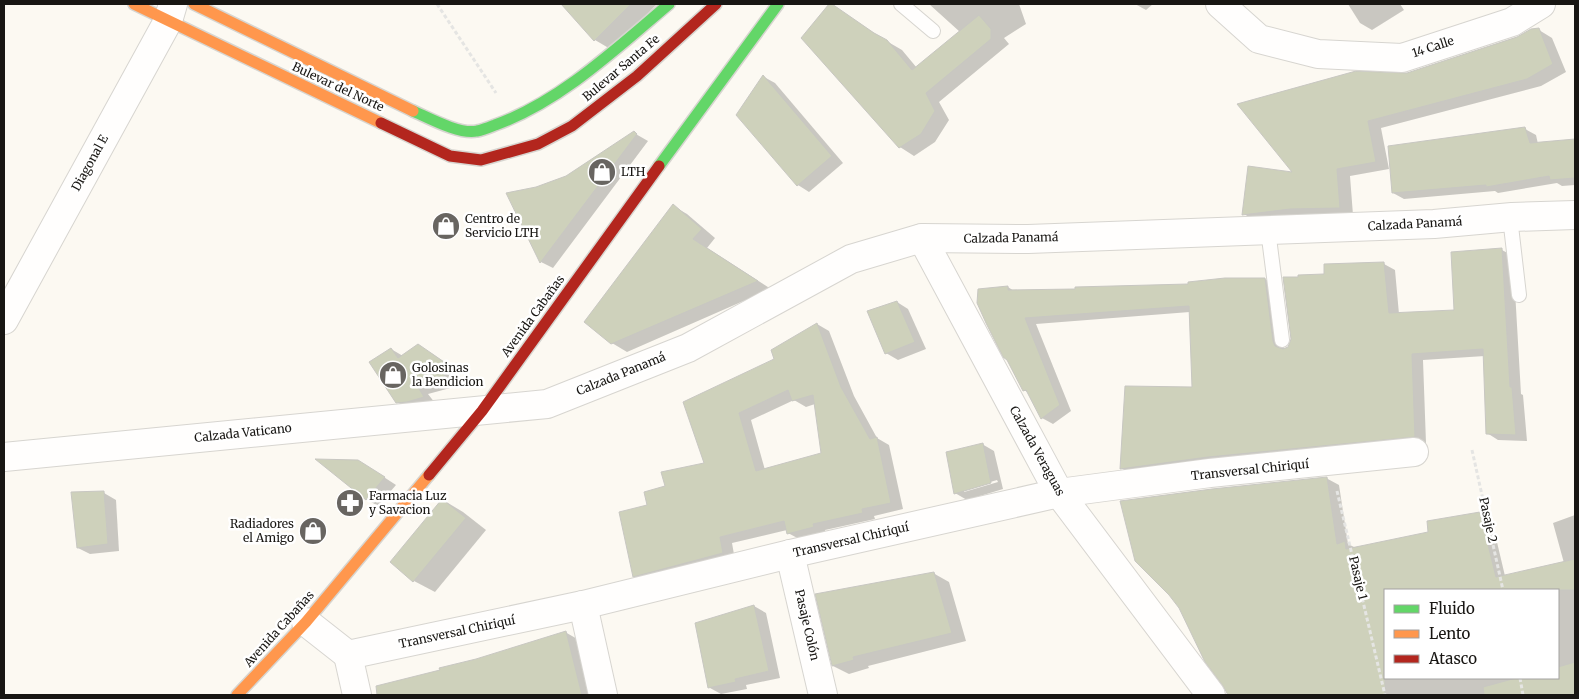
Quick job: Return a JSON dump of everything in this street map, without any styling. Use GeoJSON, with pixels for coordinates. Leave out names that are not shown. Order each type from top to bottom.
{"type":"FeatureCollection","features":[{"type":"Feature","properties":{"kind":"main road","name":"Bulevar del Norte"},"geometry":{"type":"LineString","coordinates":[[134,4],[171,12],[450,156],[481,160],[538,144]]}},
{"type":"Feature","properties":{"kind":"main road","name":"Bulevar del Norte"},"geometry":{"type":"LineString","coordinates":[[194,4],[447,127],[476,132],[513,118]]}},
{"type":"Feature","properties":{"kind":"main road","name":"Bulevar Santa Fe"},"geometry":{"type":"LineString","coordinates":[[513,118],[550,99],[614,51],[668,4]]}},
{"type":"Feature","properties":{"kind":"main road","name":"Bulevar Santa Fe"},"geometry":{"type":"LineString","coordinates":[[538,144],[572,126],[637,76],[716,4]]}},
{"type":"Feature","properties":{"kind":"main road","name":"Avenida Cabañas"},"geometry":{"type":"LineString","coordinates":[[237,695],[306,622],[482,411],[592,257],[777,5]]}},
{"type":"Feature","properties":{"kind":"street","name":"14 Calle"},"geometry":{"type":"LineString","coordinates":[[1220,4],[1259,39],[1318,54],[1402,58],[1512,22],[1541,4]]}},
{"type":"Feature","properties":{"kind":"street","name":"Diagonal E"},"geometry":{"type":"LineString","coordinates":[[4,320],[171,12]]}},
{"type":"Feature","properties":{"kind":"street","name":"Calzada Panamá"},"geometry":{"type":"LineString","coordinates":[[482,411],[547,404],[688,348],[851,259],[922,238],[1028,239],[1434,224],[1512,217],[1575,215]]}},
{"type":"Feature","properties":{"kind":"street","name":"Calzada Veraguas"},"geometry":{"type":"LineString","coordinates":[[922,238],[1059,493],[1211,695]]}},
{"type":"Feature","properties":{"kind":"street","name":"Calzada Vaticano"},"geometry":{"type":"LineString","coordinates":[[4,457],[482,411]]}},
{"type":"Feature","properties":{"kind":"street","name":"Transversal Chiriquí"},"geometry":{"type":"LineString","coordinates":[[348,655],[583,605],[790,554],[1059,493],[1210,473],[1414,452]]}},
{"type":"Feature","properties":{"kind":"street","name":"Pasaje Colón"},"geometry":{"type":"LineString","coordinates":[[790,554],[823,695]]}},
{"type":"Feature","properties":{"kind":"street"},"geometry":{"type":"LineString","coordinates":[[583,605],[603,695]]}},
{"type":"Feature","properties":{"kind":"street"},"geometry":{"type":"LineString","coordinates":[[306,622],[348,655],[357,695]]}},
{"type":"Feature","properties":{"kind":"lane"},"geometry":{"type":"LineString","coordinates":[[901,4],[933,31]]}},
{"type":"Feature","properties":{"kind":"lane"},"geometry":{"type":"LineString","coordinates":[[1512,217],[1511,226],[1519,295]]}},
{"type":"Feature","properties":{"kind":"lane"},"geometry":{"type":"LineString","coordinates":[[1268,230],[1282,340]]}},
{"type":"Feature","properties":{"kind":"path"},"geometry":{"type":"LineString","coordinates":[[437,4],[513,118]]}},
{"type":"Feature","properties":{"kind":"path","name":"Pasaje 2"},"geometry":{"type":"LineString","coordinates":[[1472,450],[1502,589]]}},
{"type":"Feature","properties":{"kind":"path","name":"Pasaje 1"},"geometry":{"type":"LineString","coordinates":[[1330,461],[1385,695]]}},
{"type":"Feature","properties":{"kind":"path"},"geometry":{"type":"LineString","coordinates":[[1520,679],[1524,695]]}},
{"type":"Feature","properties":{"kind":"building"},"geometry":{"type":"Polygon","coordinates":[[[561,4],[631,4],[594,41],[561,4]]]}},
{"type":"Feature","properties":{"kind":"building"},"geometry":{"type":"Polygon","coordinates":[[[829,4],[832,4],[887,40],[912,70],[979,15],[991,29],[991,39],[926,93],[935,111],[921,134],[899,148],[801,38],[829,4]]]}},
{"type":"Feature","properties":{"kind":"building"},"geometry":{"type":"Polygon","coordinates":[[[1539,28],[1553,64],[1527,79],[1368,121],[1376,162],[1337,169],[1340,208],[1290,209],[1242,215],[1248,166],[1292,172],[1237,104],[1356,71],[1407,73],[1517,37],[1531,29],[1539,28]]]}},
{"type":"Feature","properties":{"kind":"building"},"geometry":{"type":"Polygon","coordinates":[[[763,75],[832,156],[797,186],[736,115],[763,75]]]}},
{"type":"Feature","properties":{"kind":"building"},"geometry":{"type":"Polygon","coordinates":[[[1525,127],[1530,143],[1575,139],[1575,178],[1550,180],[1549,176],[1486,187],[1486,185],[1392,193],[1388,146],[1525,127]]]}},
{"type":"Feature","properties":{"kind":"building"},"geometry":{"type":"Polygon","coordinates":[[[634,131],[637,134],[540,263],[506,193],[536,187],[566,176],[634,131]]]}},
{"type":"Feature","properties":{"kind":"building"},"geometry":{"type":"Polygon","coordinates":[[[673,204],[702,229],[693,239],[758,281],[611,344],[584,322],[673,204]]]}},
{"type":"Feature","properties":{"kind":"building"},"geometry":{"type":"Polygon","coordinates":[[[1502,248],[1510,387],[1512,387],[1516,435],[1486,434],[1483,349],[1412,354],[1415,437],[1208,457],[1120,469],[1125,386],[1192,387],[1189,306],[1025,318],[1060,405],[1041,419],[1026,390],[1023,391],[1007,360],[1003,357],[977,303],[978,289],[1008,286],[1008,290],[1075,289],[1075,287],[1188,284],[1188,282],[1225,278],[1265,278],[1273,341],[1275,346],[1283,349],[1288,347],[1291,339],[1283,277],[1324,274],[1324,264],[1384,262],[1389,313],[1454,310],[1451,252],[1502,248]]]}},
{"type":"Feature","properties":{"kind":"building"},"geometry":{"type":"Polygon","coordinates":[[[897,301],[915,342],[885,354],[867,311],[897,301]]]}},
{"type":"Feature","properties":{"kind":"building"},"geometry":{"type":"Polygon","coordinates":[[[817,323],[841,387],[870,439],[877,437],[891,503],[862,509],[863,513],[813,524],[814,527],[787,534],[784,521],[720,537],[723,553],[633,577],[619,512],[647,505],[644,492],[665,486],[661,472],[704,463],[683,402],[774,359],[771,350],[817,323]],[[788,390],[739,413],[756,471],[821,453],[813,395],[792,401],[788,390]]]}},
{"type":"Feature","properties":{"kind":"building"},"geometry":{"type":"Polygon","coordinates":[[[418,344],[447,364],[443,381],[418,387],[424,397],[396,403],[369,362],[391,348],[398,358],[418,344]]]}},
{"type":"Feature","properties":{"kind":"building"},"geometry":{"type":"Polygon","coordinates":[[[983,443],[991,483],[954,494],[946,452],[983,443]]]}},
{"type":"Feature","properties":{"kind":"building"},"geometry":{"type":"Polygon","coordinates":[[[315,459],[358,460],[385,477],[366,500],[315,459]]]}},
{"type":"Feature","properties":{"kind":"building"},"geometry":{"type":"Polygon","coordinates":[[[1327,477],[1337,544],[1345,541],[1346,549],[1428,532],[1427,521],[1480,512],[1496,577],[1575,559],[1575,590],[1384,589],[1385,695],[1228,695],[1205,662],[1179,608],[1169,595],[1135,561],[1120,501],[1327,477]]]}},
{"type":"Feature","properties":{"kind":"building"},"geometry":{"type":"Polygon","coordinates":[[[104,491],[108,544],[77,548],[71,492],[104,491]]]}},
{"type":"Feature","properties":{"kind":"building"},"geometry":{"type":"Polygon","coordinates":[[[442,499],[466,518],[413,582],[390,562],[442,499]]]}},
{"type":"Feature","properties":{"kind":"building"},"geometry":{"type":"Polygon","coordinates":[[[934,572],[952,633],[853,657],[854,660],[832,666],[815,594],[934,572]]]}},
{"type":"Feature","properties":{"kind":"building"},"geometry":{"type":"Polygon","coordinates":[[[754,605],[769,671],[735,679],[736,682],[708,688],[695,623],[754,605]]]}},
{"type":"Feature","properties":{"kind":"building"},"geometry":{"type":"Polygon","coordinates":[[[566,631],[582,695],[377,695],[376,686],[440,670],[439,668],[476,659],[566,631]]]}},
{"type":"Feature","properties":{"kind":"building"},"geometry":{"type":"Polygon","coordinates":[[[1575,662],[1575,695],[1484,695],[1483,687],[1512,679],[1559,679],[1559,667],[1575,662]]]}},
{"type":"Feature","properties":{"kind":"traffic: fast"},"geometry":{"type":"LineString","coordinates":[[413,111],[453,128],[470,132],[484,129],[519,115],[542,103],[587,72],[669,4]]}},
{"type":"Feature","properties":{"kind":"traffic: fast"},"geometry":{"type":"LineString","coordinates":[[659,166],[778,4]]}},
{"type":"Feature","properties":{"kind":"traffic: slow"},"geometry":{"type":"LineString","coordinates":[[134,4],[381,123]]}},
{"type":"Feature","properties":{"kind":"traffic: slow"},"geometry":{"type":"LineString","coordinates":[[194,4],[413,111]]}},
{"type":"Feature","properties":{"kind":"traffic: slow"},"geometry":{"type":"LineString","coordinates":[[237,695],[306,622],[429,475]]}},
{"type":"Feature","properties":{"kind":"traffic: jam"},"geometry":{"type":"LineString","coordinates":[[381,123],[450,156],[481,160],[538,144],[572,126],[637,76],[716,4]]}},
{"type":"Feature","properties":{"kind":"traffic: jam"},"geometry":{"type":"LineString","coordinates":[[429,475],[482,411],[659,166]]}},
{"type":"Feature","properties":{"kind":"place","name":"LTH"},"geometry":{"type":"Point","coordinates":[602,172]}},
{"type":"Feature","properties":{"kind":"place","name":"Centro de Servicio LTH"},"geometry":{"type":"Point","coordinates":[446,226]}},
{"type":"Feature","properties":{"kind":"place","name":"Golosinas la Bendicion"},"geometry":{"type":"Point","coordinates":[393,375]}},
{"type":"Feature","properties":{"kind":"place","name":"Farmacia Luz y Savacion"},"geometry":{"type":"Point","coordinates":[350,503]}},
{"type":"Feature","properties":{"kind":"place","name":"Radiadores el Amigo"},"geometry":{"type":"Point","coordinates":[313,531]}}]}
